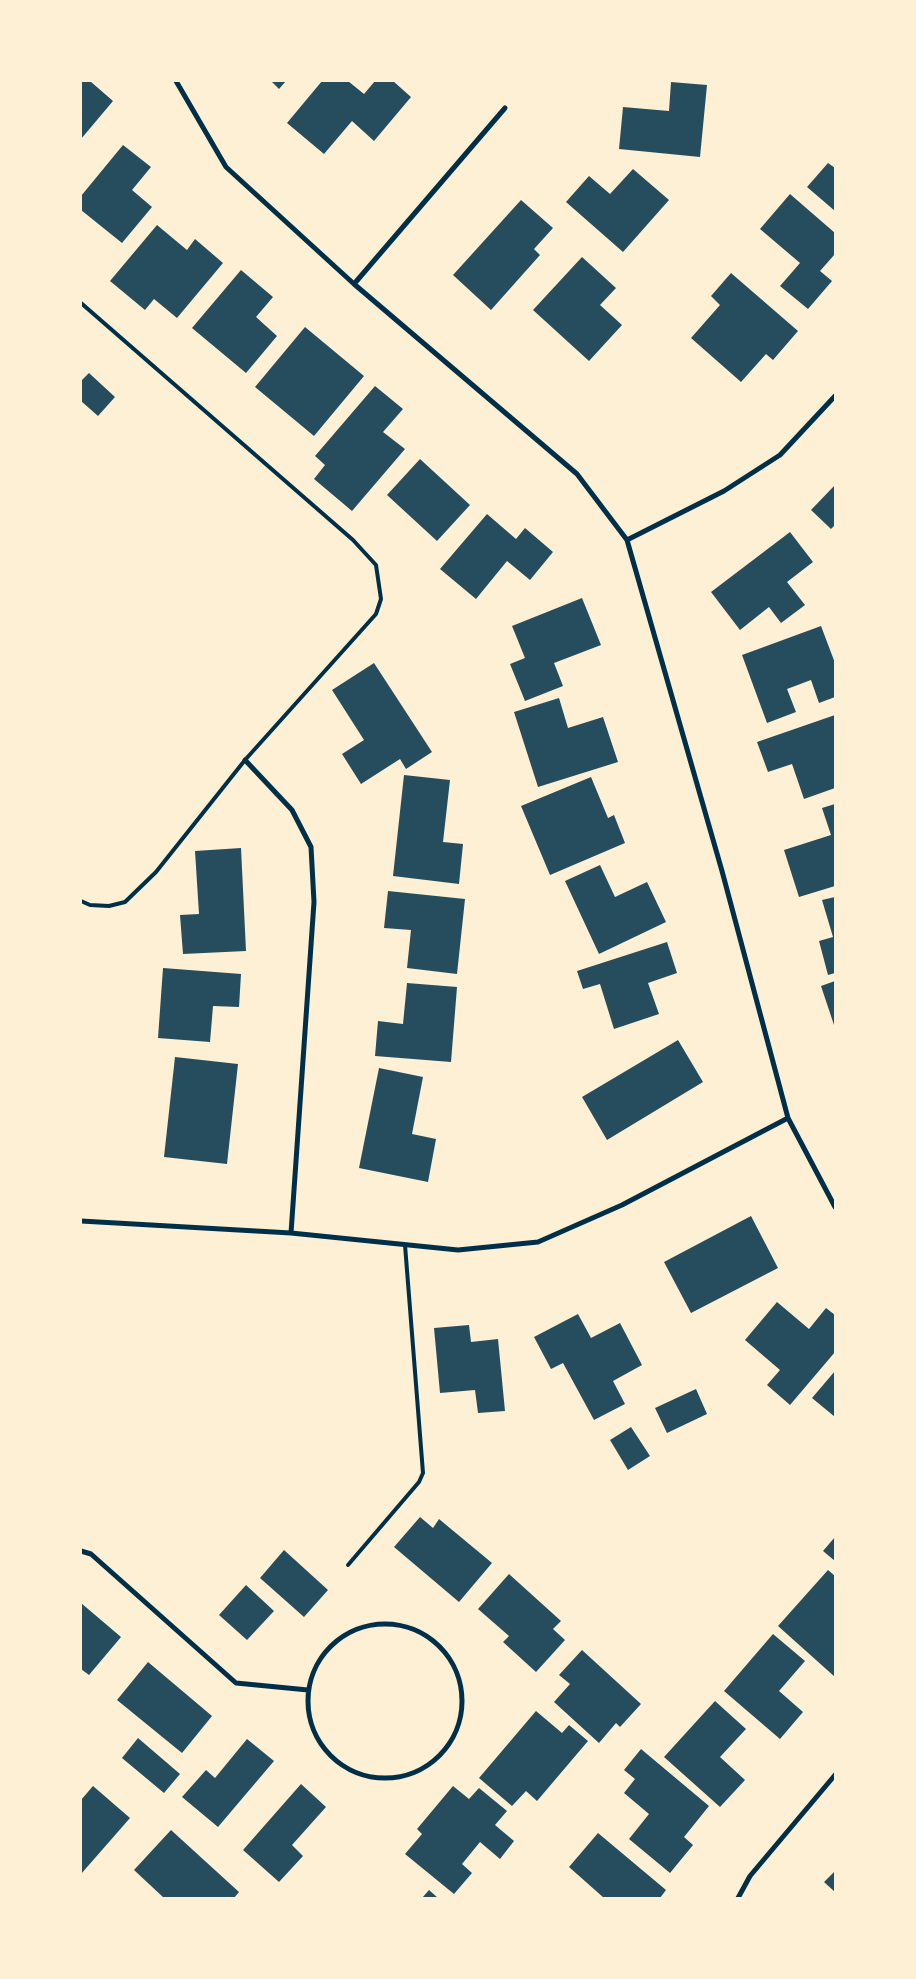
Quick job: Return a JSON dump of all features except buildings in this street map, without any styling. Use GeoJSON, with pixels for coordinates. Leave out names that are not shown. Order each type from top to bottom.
{"type":"FeatureCollection","features":[{"type":"Feature","properties":{"kind":"street"},"geometry":{"type":"LineString","coordinates":[[176,81],[226,167],[354,284],[577,474],[627,540],[722,871],[788,1118],[835,1207]]}},
{"type":"Feature","properties":{"kind":"street"},"geometry":{"type":"LineString","coordinates":[[354,284],[505,108]]}},
{"type":"Feature","properties":{"kind":"street"},"geometry":{"type":"LineString","coordinates":[[627,540],[724,491],[780,455],[835,396]]}},
{"type":"Feature","properties":{"kind":"street"},"geometry":{"type":"LineString","coordinates":[[245,760],[292,810],[311,847],[314,902],[291,1233]]}},
{"type":"Feature","properties":{"kind":"street"},"geometry":{"type":"LineString","coordinates":[[81,1221],[291,1233],[458,1250],[538,1242],[622,1205],[788,1118]]}},
{"type":"Feature","properties":{"kind":"street"},"geometry":{"type":"LineString","coordinates":[[81,1551],[91,1554],[236,1683],[308,1690]]}},
{"type":"Feature","properties":{"kind":"street"},"geometry":{"type":"LineString","coordinates":[[381,1624],[407,1627],[431,1638],[449,1657],[460,1682],[462,1708],[456,1733],[442,1754],[423,1769],[400,1777],[375,1778],[352,1771],[332,1757],[317,1738],[309,1715],[308,1690],[316,1665],[333,1644],[354,1629],[381,1624]]}},
{"type":"Feature","properties":{"kind":"street"},"geometry":{"type":"LineString","coordinates":[[738,1898],[750,1876],[761,1862],[835,1775]]}},
{"type":"Feature","properties":{"kind":"lane"},"geometry":{"type":"LineString","coordinates":[[81,303],[353,540],[376,565],[381,599],[376,614],[245,760],[156,872],[125,902],[109,906],[90,905],[81,902]]}},
{"type":"Feature","properties":{"kind":"lane"},"geometry":{"type":"LineString","coordinates":[[348,1564],[419,1482],[423,1473],[406,1245]]}}]}
